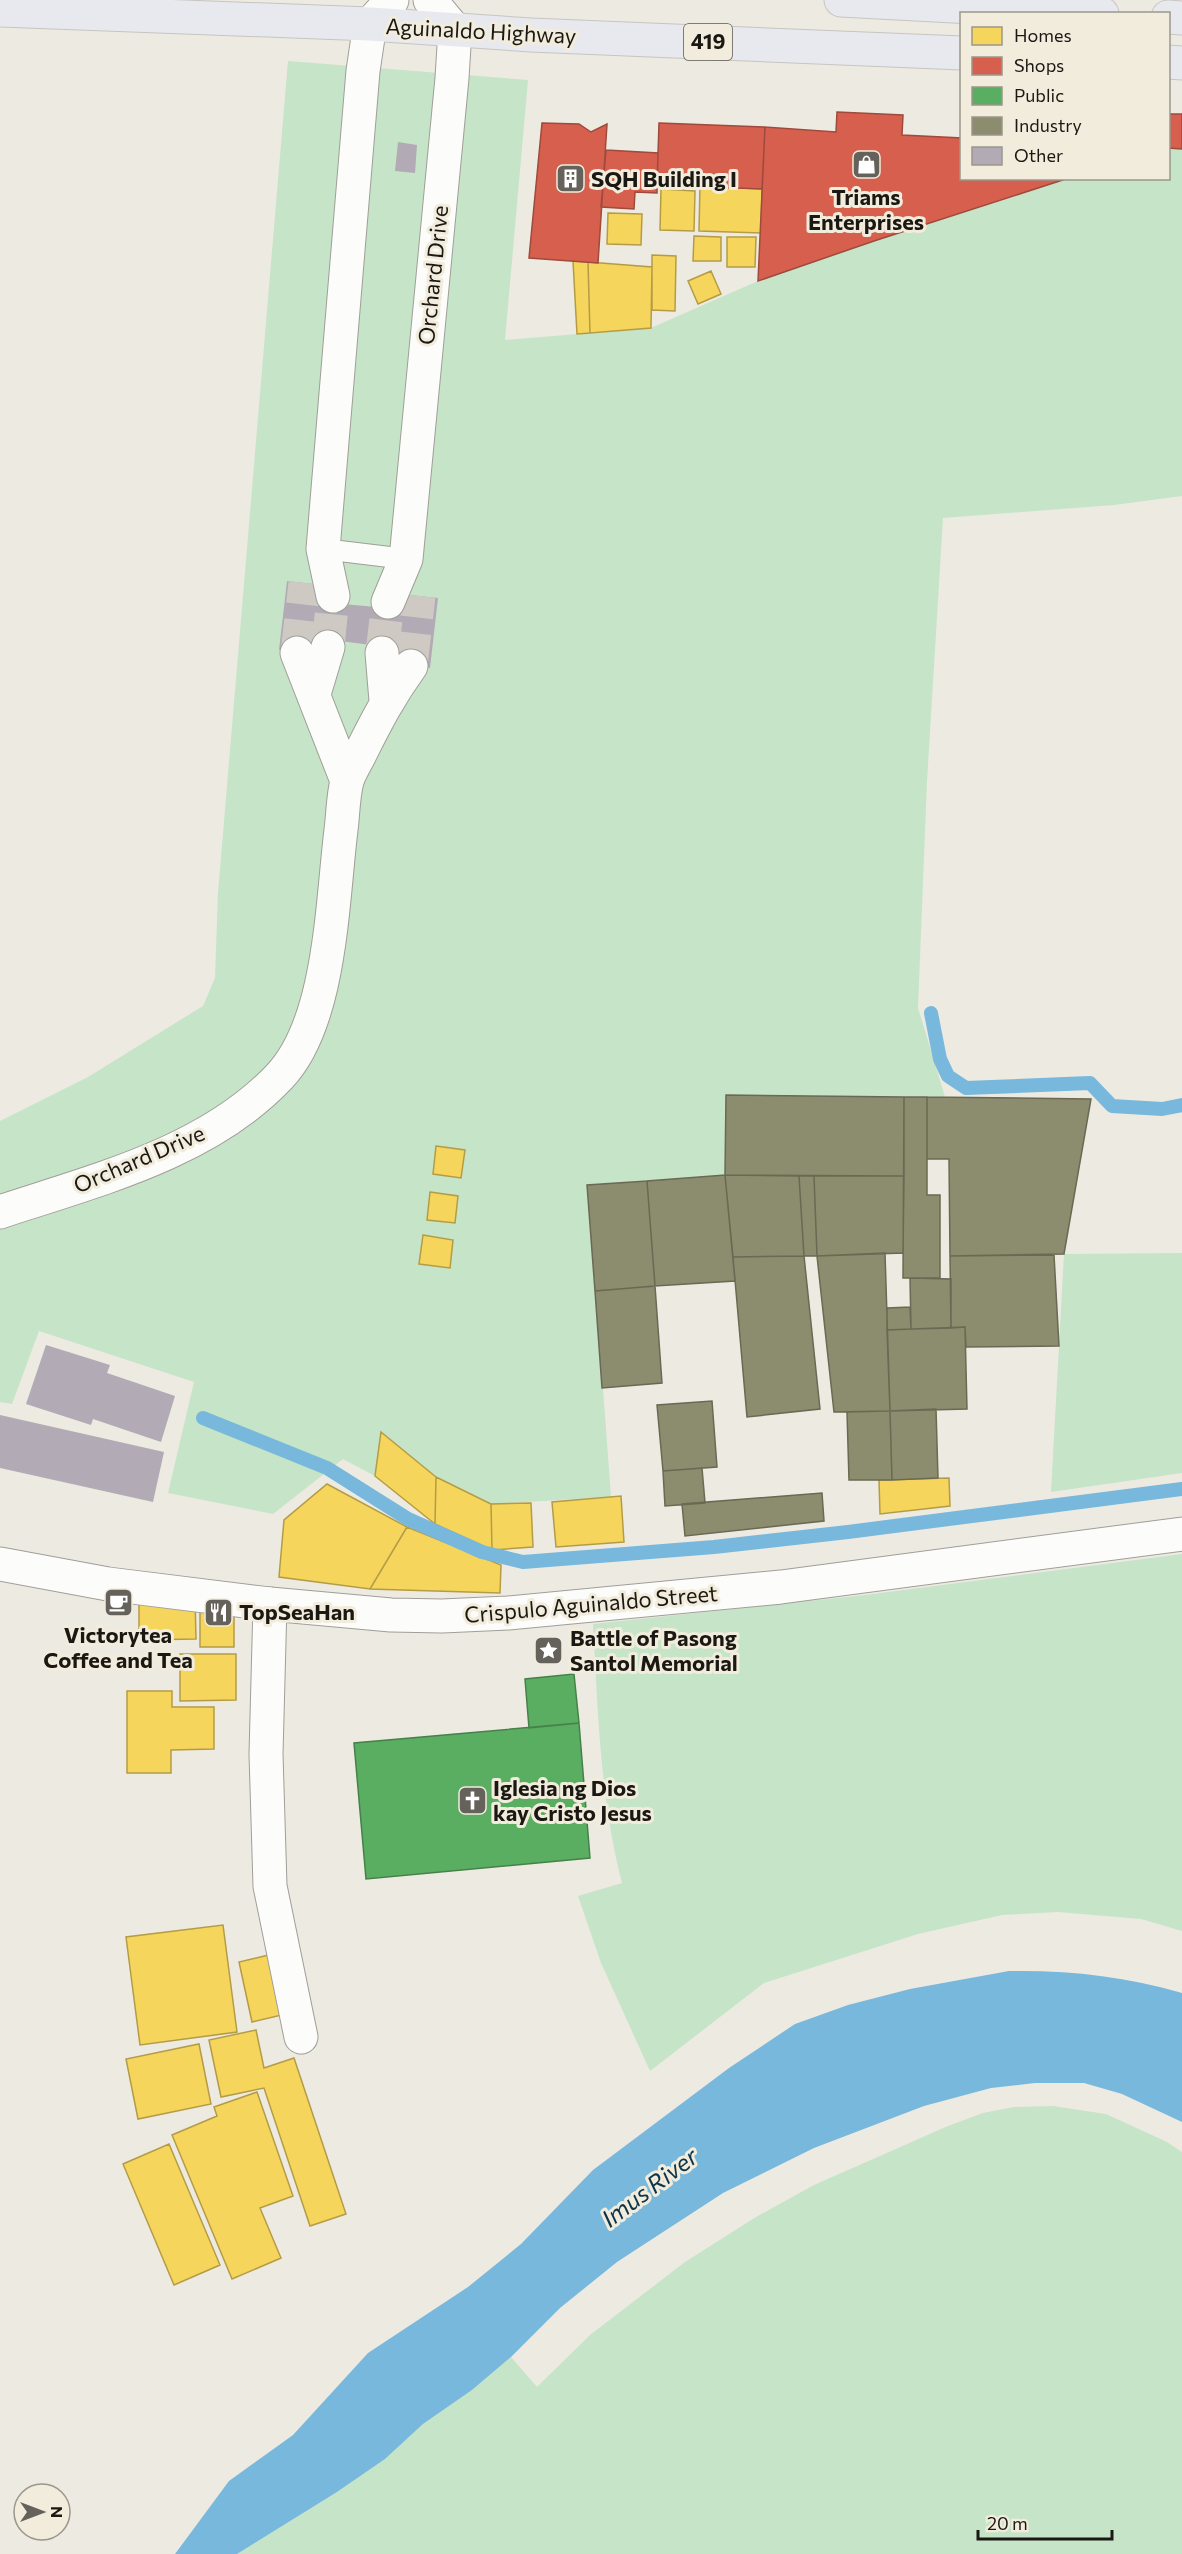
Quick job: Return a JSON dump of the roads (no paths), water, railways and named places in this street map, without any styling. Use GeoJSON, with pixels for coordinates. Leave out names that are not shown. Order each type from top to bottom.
{"type":"FeatureCollection","features":[{"type":"Feature","properties":{"kind":"highway"},"geometry":{"type":"LineString","coordinates":[[841,0],[998,4],[1081,12]]}},
{"type":"Feature","properties":{"kind":"highway","name":"Aguinaldo Highway"},"geometry":{"type":"LineString","coordinates":[[0,10],[370,24],[455,30],[960,53]]}},
{"type":"Feature","properties":{"kind":"street"},"geometry":{"type":"LineString","coordinates":[[319,589],[363,71],[370,24],[392,0]]}},
{"type":"Feature","properties":{"kind":"street"},"geometry":{"type":"LineString","coordinates":[[430,0],[455,30]]}},
{"type":"Feature","properties":{"kind":"street","name":"Orchard Drive"},"geometry":{"type":"LineString","coordinates":[[388,602],[406,559],[455,30]]}},
{"type":"Feature","properties":{"kind":"street","name":"Orchard Drive"},"geometry":{"type":"LineString","coordinates":[[406,559],[419,596]]}},
{"type":"Feature","properties":{"kind":"street","name":"Orchard Drive"},"geometry":{"type":"LineString","coordinates":[[312,650],[314,694],[347,781]]}},
{"type":"Feature","properties":{"kind":"street"},"geometry":{"type":"LineString","coordinates":[[382,653],[386,701]]}},
{"type":"Feature","properties":{"kind":"street","name":"Orchard Drive"},"geometry":{"type":"LineString","coordinates":[[0,1212],[109,1176],[208,1132],[234,1115],[281,1076],[313,1020],[323,982],[347,781],[386,701],[411,666]]}},
{"type":"Feature","properties":{"kind":"street","name":"Crispulo Aguinaldo Street"},"geometry":{"type":"LineString","coordinates":[[0,1564],[108,1584],[270,1604],[391,1615],[442,1616],[508,1613],[781,1587],[1182,1534]]}},
{"type":"Feature","properties":{"kind":"street"},"geometry":{"type":"LineString","coordinates":[[270,1604],[266,1754],[270,1886],[301,2037]]}},
{"type":"Feature","properties":{"kind":"lane"},"geometry":{"type":"LineString","coordinates":[[323,549],[406,559]]}},
{"type":"Feature","properties":{"kind":"water","name":"Imus River"},"geometry":{"type":"Polygon","coordinates":[[[1009,1971],[1096,1975],[1139,1982],[1182,1993],[1182,2122],[1122,2094],[1084,2083],[1035,2083],[991,2088],[924,2106],[814,2148],[723,2193],[617,2262],[560,2308],[511,2357],[472,2390],[423,2424],[385,2459],[337,2492],[237,2554],[175,2554],[229,2481],[293,2435],[368,2353],[468,2287],[521,2244],[593,2170],[729,2068],[795,2024],[848,2005],[910,1989],[1009,1971]]]}},
{"type":"Feature","properties":{"kind":"waterway"},"geometry":{"type":"LineString","coordinates":[[931,1013],[940,1059],[948,1076],[966,1088],[1090,1083],[1112,1106],[1162,1109],[1182,1105]]}},
{"type":"Feature","properties":{"kind":"waterway"},"geometry":{"type":"LineString","coordinates":[[203,1418],[327,1468],[408,1519],[482,1552],[523,1562],[714,1547],[1182,1489]]}},
{"type":"Feature","properties":{"kind":"tunnel"},"geometry":{"type":"LineString","coordinates":[[297,653],[305,583]]}},
{"type":"Feature","properties":{"kind":"tunnel"},"geometry":{"type":"LineString","coordinates":[[328,647],[333,596]]}},
{"type":"Feature","properties":{"kind":"tunnel"},"geometry":{"type":"LineString","coordinates":[[411,666],[419,596]]}},
{"type":"Feature","properties":{"kind":"tunnel"},"geometry":{"type":"LineString","coordinates":[[382,653],[388,602]]}},
{"type":"Feature","properties":{"kind":"place","name":"Triams Enterprises"},"geometry":{"type":"Point","coordinates":[866,165]}},
{"type":"Feature","properties":{"kind":"place","name":"SQH Building I"},"geometry":{"type":"Point","coordinates":[570,179]}},
{"type":"Feature","properties":{"kind":"place","name":"Victorytea Coffee and Tea"},"geometry":{"type":"Point","coordinates":[118,1603]}},
{"type":"Feature","properties":{"kind":"place","name":"TopSeaHan"},"geometry":{"type":"Point","coordinates":[218,1612]}},
{"type":"Feature","properties":{"kind":"place","name":"Battle of Pasong Santol Memorial"},"geometry":{"type":"Point","coordinates":[549,1651]}},
{"type":"Feature","properties":{"kind":"place","name":"Iglesia ng Dios kay Cristo Jesus"},"geometry":{"type":"Point","coordinates":[472,1801]}}]}
